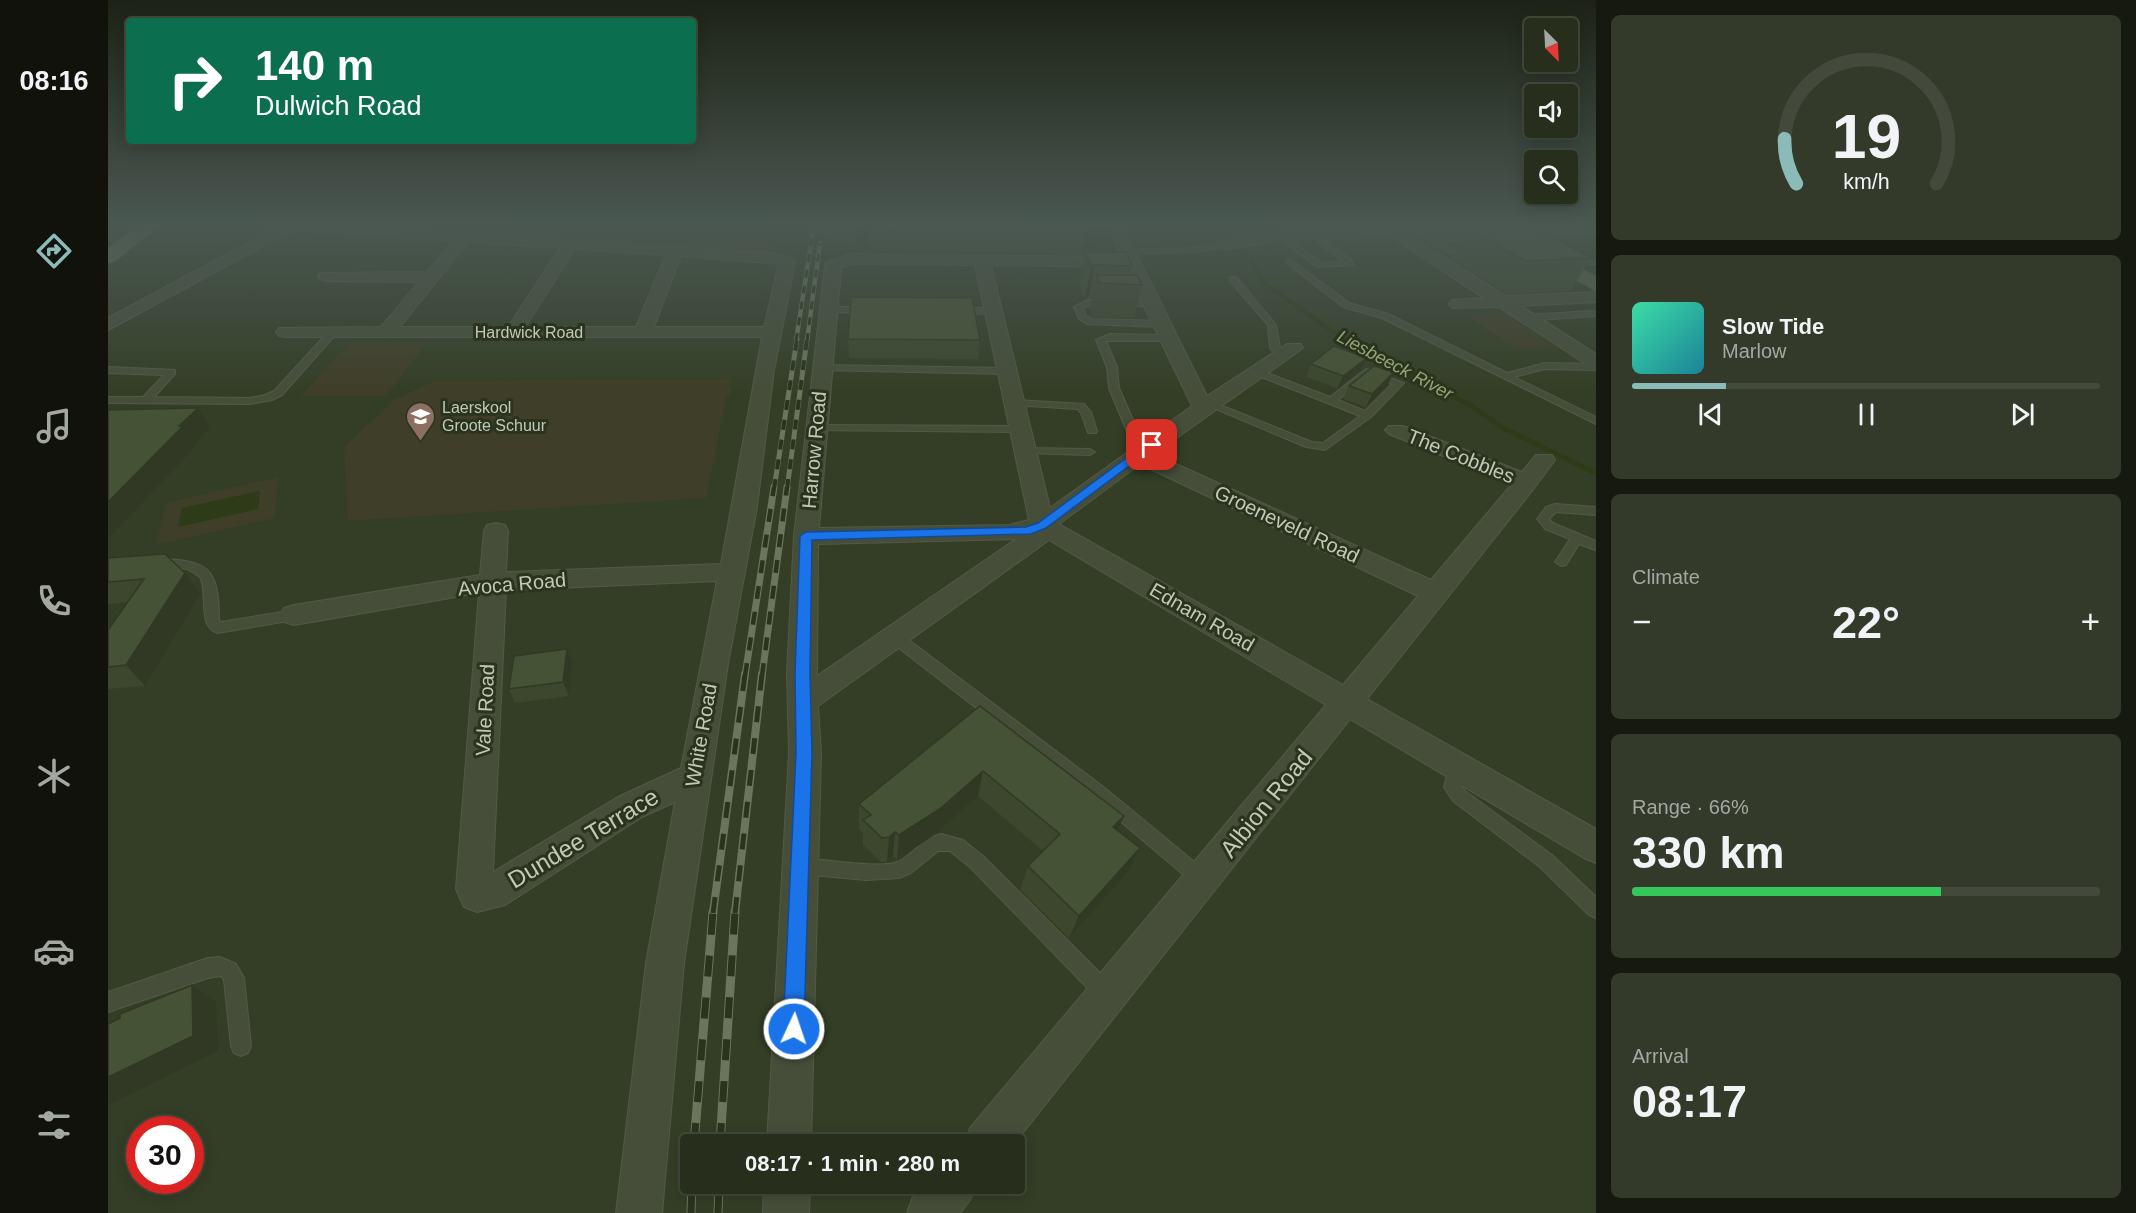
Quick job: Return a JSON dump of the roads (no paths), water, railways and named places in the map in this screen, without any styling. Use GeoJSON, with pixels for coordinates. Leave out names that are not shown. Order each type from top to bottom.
{"type":"FeatureCollection","features":[{"type":"Feature","properties":{"kind":"street"},"geometry":{"type":"LineString","coordinates":[[108,325],[192,280]]}},
{"type":"Feature","properties":{"kind":"street"},"geometry":{"type":"LineString","coordinates":[[386,332],[430,280]]}},
{"type":"Feature","properties":{"kind":"street"},"geometry":{"type":"LineString","coordinates":[[513,332],[547,280]]}},
{"type":"Feature","properties":{"kind":"street"},"geometry":{"type":"LineString","coordinates":[[643,332],[664,280]]}},
{"type":"Feature","properties":{"kind":"street","name":"White Road"},"geometry":{"type":"LineString","coordinates":[[639,1213],[665,963],[694,777],[745,507],[764,370],[785,280]]}},
{"type":"Feature","properties":{"kind":"street","name":"Harrow Road"},"geometry":{"type":"LineString","coordinates":[[789,1134],[804,753],[806,536],[822,368],[838,314],[832,280]]}},
{"type":"Feature","properties":{"kind":"street"},"geometry":{"type":"LineString","coordinates":[[987,280],[1045,527]]}},
{"type":"Feature","properties":{"kind":"street"},"geometry":{"type":"LineString","coordinates":[[1139,280],[1206,406]]}},
{"type":"Feature","properties":{"kind":"street"},"geometry":{"type":"LineString","coordinates":[[1466,280],[1596,364]]}},
{"type":"Feature","properties":{"kind":"street"},"geometry":{"type":"LineString","coordinates":[[1458,304],[1500,302],[1595,306]]}},
{"type":"Feature","properties":{"kind":"street","name":"Hardwick Road"},"geometry":{"type":"LineString","coordinates":[[285,332],[773,332]]}},
{"type":"Feature","properties":{"kind":"street"},"geometry":{"type":"LineString","coordinates":[[803,700],[896,638],[1206,406],[1288,352]]}},
{"type":"Feature","properties":{"kind":"street","name":"The Cobbles"},"geometry":{"type":"LineString","coordinates":[[1396,430],[1536,471]]}},
{"type":"Feature","properties":{"kind":"street","name":"Groeneveld Road"},"geometry":{"type":"LineString","coordinates":[[1145,450],[1435,593]]}},
{"type":"Feature","properties":{"kind":"street","name":"Albion Road"},"geometry":{"type":"LineString","coordinates":[[994,1134],[1536,471]]}},
{"type":"Feature","properties":{"kind":"street"},"geometry":{"type":"LineString","coordinates":[[806,536],[1009,533],[1045,527]]}},
{"type":"Feature","properties":{"kind":"street","name":"Ednam Road"},"geometry":{"type":"LineString","coordinates":[[1045,527],[1596,847]]}},
{"type":"Feature","properties":{"kind":"street","name":"Vale Road"},"geometry":{"type":"LineString","coordinates":[[474,889],[496,531]]}},
{"type":"Feature","properties":{"kind":"street","name":"Avoca Road"},"geometry":{"type":"LineString","coordinates":[[294,615],[492,582],[731,572]]}},
{"type":"Feature","properties":{"kind":"street","name":"Dundee Terrace"},"geometry":{"type":"LineString","coordinates":[[474,889],[477,895],[481,896],[492,893],[630,807],[694,777]]}},
{"type":"Feature","properties":{"kind":"street"},"geometry":{"type":"LineString","coordinates":[[786,1213],[787,1194]]}},
{"type":"Feature","properties":{"kind":"street"},"geometry":{"type":"LineString","coordinates":[[930,1213],[946,1194]]}},
{"type":"Feature","properties":{"kind":"lane"},"geometry":{"type":"LineString","coordinates":[[1234,280],[1272,325],[1275,348],[1288,352]]}},
{"type":"Feature","properties":{"kind":"lane"},"geometry":{"type":"LineString","coordinates":[[1314,280],[1346,305],[1385,316],[1596,421]]}},
{"type":"Feature","properties":{"kind":"lane"},"geometry":{"type":"LineString","coordinates":[[1151,303],[1088,303],[1078,307],[1082,317],[1090,322],[1165,331]]}},
{"type":"Feature","properties":{"kind":"lane"},"geometry":{"type":"LineString","coordinates":[[1523,318],[1595,306]]}},
{"type":"Feature","properties":{"kind":"lane"},"geometry":{"type":"LineString","coordinates":[[838,314],[878,310]]}},
{"type":"Feature","properties":{"kind":"lane"},"geometry":{"type":"LineString","coordinates":[[948,311],[994,311]]}},
{"type":"Feature","properties":{"kind":"lane"},"geometry":{"type":"LineString","coordinates":[[1145,450],[1131,429],[1114,388],[1112,367],[1101,340],[1165,331]]}},
{"type":"Feature","properties":{"kind":"lane"},"geometry":{"type":"LineString","coordinates":[[108,400],[250,401],[268,398],[278,393],[333,332]]}},
{"type":"Feature","properties":{"kind":"lane"},"geometry":{"type":"LineString","coordinates":[[1505,376],[1545,366],[1596,364]]}},
{"type":"Feature","properties":{"kind":"lane"},"geometry":{"type":"LineString","coordinates":[[822,368],[1007,371]]}},
{"type":"Feature","properties":{"kind":"lane"},"geometry":{"type":"LineString","coordinates":[[108,370],[172,372],[146,400]]}},
{"type":"Feature","properties":{"kind":"lane"},"geometry":{"type":"LineString","coordinates":[[1257,372],[1367,414]]}},
{"type":"Feature","properties":{"kind":"lane"},"geometry":{"type":"LineString","coordinates":[[1206,406],[1310,445],[1322,447],[1332,443],[1367,414],[1399,383],[1366,372],[1331,401]]}},
{"type":"Feature","properties":{"kind":"lane"},"geometry":{"type":"LineString","coordinates":[[1014,403],[1080,406],[1086,412],[1092,431]]}},
{"type":"Feature","properties":{"kind":"lane"},"geometry":{"type":"LineString","coordinates":[[816,428],[1023,440],[1090,452]]}},
{"type":"Feature","properties":{"kind":"lane"},"geometry":{"type":"LineString","coordinates":[[1596,510],[1554,508],[1544,516],[1544,522],[1549,526],[1596,546]]}},
{"type":"Feature","properties":{"kind":"lane"},"geometry":{"type":"LineString","coordinates":[[1561,562],[1577,538]]}},
{"type":"Feature","properties":{"kind":"lane"},"geometry":{"type":"LineString","coordinates":[[147,564],[186,565],[203,571],[210,580],[212,621],[218,628],[294,615]]}},
{"type":"Feature","properties":{"kind":"lane"},"geometry":{"type":"LineString","coordinates":[[896,638],[1100,794],[1203,880]]}},
{"type":"Feature","properties":{"kind":"lane"},"geometry":{"type":"LineString","coordinates":[[1457,766],[1452,787],[1459,796],[1546,861],[1596,909]]}},
{"type":"Feature","properties":{"kind":"lane"},"geometry":{"type":"LineString","coordinates":[[800,866],[896,871],[910,864],[934,844],[941,842],[957,845],[977,862],[1108,995]]}},
{"type":"Feature","properties":{"kind":"lane"},"geometry":{"type":"LineString","coordinates":[[108,1002],[208,968],[226,967],[234,978],[241,1046]]}},
{"type":"Feature","properties":{"kind":"waterway","name":"Liesbeeck River"},"geometry":{"type":"LineString","coordinates":[[1262,280],[1344,339]]}},
{"type":"Feature","properties":{"kind":"waterway","name":"Liesbeeck River"},"geometry":{"type":"LineString","coordinates":[[1344,339],[1470,405],[1503,428],[1596,473]]}},
{"type":"Feature","properties":{"kind":"railway"},"geometry":{"type":"LineString","coordinates":[[796,341],[805,280]]}},
{"type":"Feature","properties":{"kind":"railway"},"geometry":{"type":"LineString","coordinates":[[807,341],[815,280]]}},
{"type":"Feature","properties":{"kind":"railway"},"geometry":{"type":"LineString","coordinates":[[774,489],[797,339]]}},
{"type":"Feature","properties":{"kind":"railway"},"geometry":{"type":"LineString","coordinates":[[787,489],[807,339]]}},
{"type":"Feature","properties":{"kind":"railway"},"geometry":{"type":"LineString","coordinates":[[745,676],[774,487]]}},
{"type":"Feature","properties":{"kind":"railway"},"geometry":{"type":"LineString","coordinates":[[762,676],[787,487]]}},
{"type":"Feature","properties":{"kind":"railway"},"geometry":{"type":"LineString","coordinates":[[713,913],[745,674]]}},
{"type":"Feature","properties":{"kind":"railway"},"geometry":{"type":"LineString","coordinates":[[735,913],[762,674]]}},
{"type":"Feature","properties":{"kind":"railway"},"geometry":{"type":"LineString","coordinates":[[695,1134],[713,912]]}},
{"type":"Feature","properties":{"kind":"railway"},"geometry":{"type":"LineString","coordinates":[[721,1134],[735,912]]}},
{"type":"Feature","properties":{"kind":"railway"},"geometry":{"type":"LineString","coordinates":[[691,1213],[692,1194]]}},
{"type":"Feature","properties":{"kind":"railway"},"geometry":{"type":"LineString","coordinates":[[718,1213],[719,1194]]}},
{"type":"Feature","properties":{"kind":"place","name":"Laerskool Groote Schuur"},"geometry":{"type":"Point","coordinates":[421,442]}}]}
